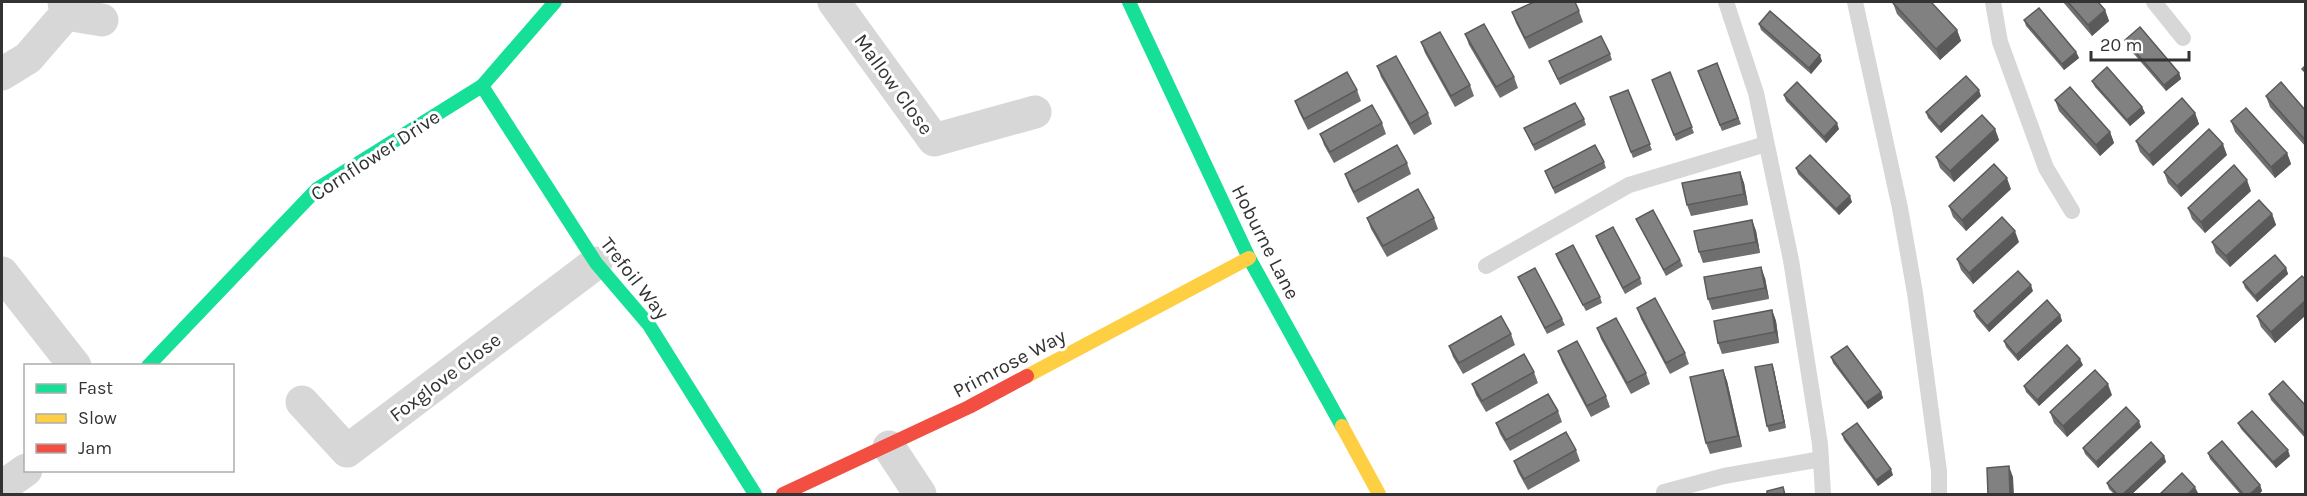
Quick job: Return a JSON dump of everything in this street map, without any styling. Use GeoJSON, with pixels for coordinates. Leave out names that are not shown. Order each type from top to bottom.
{"type":"FeatureCollection","features":[{"type":"Feature","properties":{"kind":"street","name":"Cornflower Drive"},"geometry":{"type":"LineString","coordinates":[[150,364],[317,189],[482,86],[555,2]]}},
{"type":"Feature","properties":{"kind":"street","name":"Mallow Close"},"geometry":{"type":"LineString","coordinates":[[834,2],[934,140],[1035,112]]}},
{"type":"Feature","properties":{"kind":"street","name":"Hoburne Lane"},"geometry":{"type":"LineString","coordinates":[[1130,2],[1249,258],[1379,495]]}},
{"type":"Feature","properties":{"kind":"street"},"geometry":{"type":"LineString","coordinates":[[2,74],[28,58],[65,8],[102,20]]}},
{"type":"Feature","properties":{"kind":"street","name":"Trefoil Way"},"geometry":{"type":"LineString","coordinates":[[482,86],[596,263],[649,325],[755,495]]}},
{"type":"Feature","properties":{"kind":"street","name":"Primrose Way"},"geometry":{"type":"LineString","coordinates":[[783,495],[889,447],[1249,258]]}},
{"type":"Feature","properties":{"kind":"street","name":"Foxglove Close"},"geometry":{"type":"LineString","coordinates":[[302,402],[347,451],[596,263]]}},
{"type":"Feature","properties":{"kind":"street"},"geometry":{"type":"LineString","coordinates":[[2,273],[73,364]]}},
{"type":"Feature","properties":{"kind":"street"},"geometry":{"type":"LineString","coordinates":[[889,447],[920,495]]}},
{"type":"Feature","properties":{"kind":"street"},"geometry":{"type":"LineString","coordinates":[[2,487],[24,472]]}},
{"type":"Feature","properties":{"kind":"lane"},"geometry":{"type":"LineString","coordinates":[[1726,2],[1756,93],[1791,260],[1821,459],[1823,495]]}},
{"type":"Feature","properties":{"kind":"lane"},"geometry":{"type":"LineString","coordinates":[[1855,2],[1900,208],[1915,293],[1939,471],[1939,495]]}},
{"type":"Feature","properties":{"kind":"lane"},"geometry":{"type":"LineString","coordinates":[[1993,2],[2000,42],[2046,168],[2072,212]]}},
{"type":"Feature","properties":{"kind":"lane"},"geometry":{"type":"LineString","coordinates":[[2154,2],[2183,38]]}},
{"type":"Feature","properties":{"kind":"lane"},"geometry":{"type":"LineString","coordinates":[[1486,266],[1629,185],[1766,144]]}},
{"type":"Feature","properties":{"kind":"lane"},"geometry":{"type":"LineString","coordinates":[[1664,492],[1724,476],[1821,459]]}},
{"type":"Feature","properties":{"kind":"building"},"geometry":{"type":"Polygon","coordinates":[[[1534,2],[1575,2],[1579,11],[1525,38],[1512,12],[1534,2]]]}},
{"type":"Feature","properties":{"kind":"building"},"geometry":{"type":"Polygon","coordinates":[[[1894,2],[1931,2],[1957,30],[1936,49],[1894,2]]]}},
{"type":"Feature","properties":{"kind":"building"},"geometry":{"type":"Polygon","coordinates":[[[2068,2],[2098,2],[2105,10],[2088,25],[2068,2]]]}},
{"type":"Feature","properties":{"kind":"building"},"geometry":{"type":"Polygon","coordinates":[[[2039,8],[2076,52],[2062,64],[2024,20],[2039,8]]]}},
{"type":"Feature","properties":{"kind":"building"},"geometry":{"type":"Polygon","coordinates":[[[1770,11],[1820,55],[1809,68],[1759,24],[1770,11]]]}},
{"type":"Feature","properties":{"kind":"building"},"geometry":{"type":"Polygon","coordinates":[[[1484,24],[1514,77],[1496,87],[1465,34],[1484,24]]]}},
{"type":"Feature","properties":{"kind":"building"},"geometry":{"type":"Polygon","coordinates":[[[2140,27],[2179,73],[2164,85],[2125,40],[2140,27]]]}},
{"type":"Feature","properties":{"kind":"building"},"geometry":{"type":"Polygon","coordinates":[[[1440,32],[1470,85],[1451,96],[1421,42],[1440,32]]]}},
{"type":"Feature","properties":{"kind":"building"},"geometry":{"type":"Polygon","coordinates":[[[1601,36],[1610,54],[1558,79],[1549,61],[1601,36]]]}},
{"type":"Feature","properties":{"kind":"building"},"geometry":{"type":"Polygon","coordinates":[[[1396,56],[1428,113],[1410,124],[1377,66],[1396,56]]]}},
{"type":"Feature","properties":{"kind":"building"},"geometry":{"type":"Polygon","coordinates":[[[1717,63],[1738,118],[1720,125],[1698,71],[1717,63]]]}},
{"type":"Feature","properties":{"kind":"building"},"geometry":{"type":"Polygon","coordinates":[[[2107,67],[2142,107],[2127,120],[2092,81],[2107,67]]]}},
{"type":"Feature","properties":{"kind":"building"},"geometry":{"type":"Polygon","coordinates":[[[1347,72],[1357,90],[1304,119],[1295,101],[1347,72]]]}},
{"type":"Feature","properties":{"kind":"building"},"geometry":{"type":"Polygon","coordinates":[[[1670,72],[1692,127],[1674,135],[1652,80],[1670,72]]]}},
{"type":"Feature","properties":{"kind":"building"},"geometry":{"type":"Polygon","coordinates":[[[1966,76],[1979,90],[1939,127],[1926,112],[1966,76]]]}},
{"type":"Feature","properties":{"kind":"building"},"geometry":{"type":"Polygon","coordinates":[[[1797,82],[1837,123],[1824,137],[1784,95],[1797,82]]]}},
{"type":"Feature","properties":{"kind":"building"},"geometry":{"type":"Polygon","coordinates":[[[2281,82],[2306,111],[2306,141],[2266,96],[2281,82]]]}},
{"type":"Feature","properties":{"kind":"building"},"geometry":{"type":"Polygon","coordinates":[[[2070,87],[2110,132],[2096,145],[2055,100],[2070,87]]]}},
{"type":"Feature","properties":{"kind":"building"},"geometry":{"type":"Polygon","coordinates":[[[1628,90],[1650,144],[1631,152],[1610,97],[1628,90]]]}},
{"type":"Feature","properties":{"kind":"building"},"geometry":{"type":"Polygon","coordinates":[[[2182,98],[2195,113],[2149,155],[2136,141],[2182,98]]]}},
{"type":"Feature","properties":{"kind":"building"},"geometry":{"type":"Polygon","coordinates":[[[1575,103],[1584,119],[1533,145],[1524,128],[1575,103]]]}},
{"type":"Feature","properties":{"kind":"building"},"geometry":{"type":"Polygon","coordinates":[[[1372,105],[1382,123],[1330,152],[1320,134],[1372,105]]]}},
{"type":"Feature","properties":{"kind":"building"},"geometry":{"type":"Polygon","coordinates":[[[2246,108],[2287,153],[2271,167],[2231,121],[2246,108]]]}},
{"type":"Feature","properties":{"kind":"building"},"geometry":{"type":"Polygon","coordinates":[[[1982,115],[1995,129],[1950,171],[1936,157],[1982,115]]]}},
{"type":"Feature","properties":{"kind":"building"},"geometry":{"type":"Polygon","coordinates":[[[2209,129],[2223,144],[2177,186],[2164,172],[2209,129]]]}},
{"type":"Feature","properties":{"kind":"building"},"geometry":{"type":"Polygon","coordinates":[[[1397,145],[1407,163],[1354,192],[1345,174],[1397,145]]]}},
{"type":"Feature","properties":{"kind":"building"},"geometry":{"type":"Polygon","coordinates":[[[1595,145],[1604,162],[1553,188],[1545,171],[1595,145]]]}},
{"type":"Feature","properties":{"kind":"building"},"geometry":{"type":"Polygon","coordinates":[[[1810,155],[1850,196],[1836,209],[1796,168],[1810,155]]]}},
{"type":"Feature","properties":{"kind":"building"},"geometry":{"type":"Polygon","coordinates":[[[1994,164],[2007,178],[1962,220],[1949,206],[1994,164]]]}},
{"type":"Feature","properties":{"kind":"building"},"geometry":{"type":"Polygon","coordinates":[[[2234,165],[2247,180],[2201,222],[2188,208],[2234,165]]]}},
{"type":"Feature","properties":{"kind":"building"},"geometry":{"type":"Polygon","coordinates":[[[1740,172],[1744,194],[1687,205],[1682,183],[1740,172]]]}},
{"type":"Feature","properties":{"kind":"building"},"geometry":{"type":"Polygon","coordinates":[[[1418,189],[1434,218],[1383,246],[1367,218],[1418,189]]]}},
{"type":"Feature","properties":{"kind":"building"},"geometry":{"type":"Polygon","coordinates":[[[2259,200],[2272,214],[2226,256],[2212,242],[2259,200]]]}},
{"type":"Feature","properties":{"kind":"building"},"geometry":{"type":"Polygon","coordinates":[[[1653,210],[1680,260],[1664,270],[1636,219],[1653,210]]]}},
{"type":"Feature","properties":{"kind":"building"},"geometry":{"type":"Polygon","coordinates":[[[2002,217],[2015,231],[1969,273],[1957,259],[2002,217]]]}},
{"type":"Feature","properties":{"kind":"building"},"geometry":{"type":"Polygon","coordinates":[[[1752,220],[1756,242],[1699,252],[1694,231],[1752,220]]]}},
{"type":"Feature","properties":{"kind":"building"},"geometry":{"type":"Polygon","coordinates":[[[1613,227],[1640,278],[1623,288],[1596,236],[1613,227]]]}},
{"type":"Feature","properties":{"kind":"building"},"geometry":{"type":"Polygon","coordinates":[[[1573,245],[1600,297],[1583,305],[1556,254],[1573,245]]]}},
{"type":"Feature","properties":{"kind":"building"},"geometry":{"type":"Polygon","coordinates":[[[2275,255],[2286,268],[2255,296],[2243,282],[2275,255]]]}},
{"type":"Feature","properties":{"kind":"building"},"geometry":{"type":"Polygon","coordinates":[[[1761,267],[1765,288],[1708,299],[1704,277],[1761,267]]]}},
{"type":"Feature","properties":{"kind":"building"},"geometry":{"type":"Polygon","coordinates":[[[1535,268],[1562,319],[1545,328],[1518,277],[1535,268]]]}},
{"type":"Feature","properties":{"kind":"building"},"geometry":{"type":"Polygon","coordinates":[[[2018,271],[2031,285],[1987,326],[1974,311],[2018,271]]]}},
{"type":"Feature","properties":{"kind":"building"},"geometry":{"type":"Polygon","coordinates":[[[2302,276],[2306,280],[2306,300],[2271,332],[2257,316],[2302,276]]]}},
{"type":"Feature","properties":{"kind":"building"},"geometry":{"type":"Polygon","coordinates":[[[1655,298],[1685,353],[1666,363],[1637,308],[1655,298]]]}},
{"type":"Feature","properties":{"kind":"building"},"geometry":{"type":"Polygon","coordinates":[[[2047,300],[2060,315],[2016,355],[2004,341],[2047,300]]]}},
{"type":"Feature","properties":{"kind":"building"},"geometry":{"type":"Polygon","coordinates":[[[1772,310],[1775,332],[1718,343],[1714,321],[1772,310]]]}},
{"type":"Feature","properties":{"kind":"building"},"geometry":{"type":"Polygon","coordinates":[[[1501,316],[1511,334],[1459,363],[1449,346],[1501,316]]]}},
{"type":"Feature","properties":{"kind":"building"},"geometry":{"type":"Polygon","coordinates":[[[1616,318],[1646,373],[1627,383],[1597,328],[1616,318]]]}},
{"type":"Feature","properties":{"kind":"building"},"geometry":{"type":"Polygon","coordinates":[[[1577,341],[1606,396],[1587,406],[1558,351],[1577,341]]]}},
{"type":"Feature","properties":{"kind":"building"},"geometry":{"type":"Polygon","coordinates":[[[2067,345],[2080,359],[2037,400],[2024,386],[2067,345]]]}},
{"type":"Feature","properties":{"kind":"building"},"geometry":{"type":"Polygon","coordinates":[[[1847,346],[1881,392],[1865,403],[1831,357],[1847,346]]]}},
{"type":"Feature","properties":{"kind":"building"},"geometry":{"type":"Polygon","coordinates":[[[1524,354],[1534,372],[1482,401],[1472,384],[1524,354]]]}},
{"type":"Feature","properties":{"kind":"building"},"geometry":{"type":"Polygon","coordinates":[[[1772,364],[1784,422],[1767,426],[1755,367],[1772,364]]]}},
{"type":"Feature","properties":{"kind":"building"},"geometry":{"type":"Polygon","coordinates":[[[1723,370],[1738,436],[1706,443],[1690,377],[1723,370]]]}},
{"type":"Feature","properties":{"kind":"building"},"geometry":{"type":"Polygon","coordinates":[[[2095,370],[2108,384],[2063,426],[2050,412],[2095,370]]]}},
{"type":"Feature","properties":{"kind":"building"},"geometry":{"type":"Polygon","coordinates":[[[2283,381],[2306,406],[2306,435],[2269,394],[2283,381]]]}},
{"type":"Feature","properties":{"kind":"building"},"geometry":{"type":"Polygon","coordinates":[[[1548,394],[1558,411],[1506,440],[1496,423],[1548,394]]]}},
{"type":"Feature","properties":{"kind":"building"},"geometry":{"type":"Polygon","coordinates":[[[2126,407],[2139,421],[2096,462],[2083,448],[2126,407]]]}},
{"type":"Feature","properties":{"kind":"building"},"geometry":{"type":"Polygon","coordinates":[[[2252,411],[2288,450],[2273,462],[2238,423],[2252,411]]]}},
{"type":"Feature","properties":{"kind":"building"},"geometry":{"type":"Polygon","coordinates":[[[1857,423],[1891,469],[1876,480],[1842,434],[1857,423]]]}},
{"type":"Feature","properties":{"kind":"building"},"geometry":{"type":"Polygon","coordinates":[[[1566,432],[1576,450],[1524,479],[1514,461],[1566,432]]]}},
{"type":"Feature","properties":{"kind":"building"},"geometry":{"type":"Polygon","coordinates":[[[2222,441],[2260,485],[2249,495],[2244,495],[2208,453],[2222,441]]]}},
{"type":"Feature","properties":{"kind":"building"},"geometry":{"type":"Polygon","coordinates":[[[2151,442],[2164,456],[2122,495],[2118,495],[2107,483],[2151,442]]]}},
{"type":"Feature","properties":{"kind":"building"},"geometry":{"type":"Polygon","coordinates":[[[2009,466],[2010,495],[1988,495],[1987,468],[2009,466]]]}},
{"type":"Feature","properties":{"kind":"building"},"geometry":{"type":"Polygon","coordinates":[[[2182,473],[2195,487],[2187,495],[2159,495],[2182,473]]]}},
{"type":"Feature","properties":{"kind":"building"},"geometry":{"type":"Polygon","coordinates":[[[1783,487],[1785,495],[1767,495],[1767,491],[1783,487]]]}},
{"type":"Feature","properties":{"kind":"traffic: fast"},"geometry":{"type":"LineString","coordinates":[[150,364],[317,189],[482,86],[555,2]]}},
{"type":"Feature","properties":{"kind":"traffic: fast"},"geometry":{"type":"LineString","coordinates":[[1129,2],[1249,258],[1342,426]]}},
{"type":"Feature","properties":{"kind":"traffic: fast"},"geometry":{"type":"LineString","coordinates":[[482,86],[596,263],[649,325],[755,494]]}},
{"type":"Feature","properties":{"kind":"traffic: slow"},"geometry":{"type":"LineString","coordinates":[[1027,376],[1249,258]]}},
{"type":"Feature","properties":{"kind":"traffic: slow"},"geometry":{"type":"LineString","coordinates":[[1342,426],[1379,494]]}},
{"type":"Feature","properties":{"kind":"traffic: jam"},"geometry":{"type":"LineString","coordinates":[[783,494],[969,407],[1027,376]]}}]}
